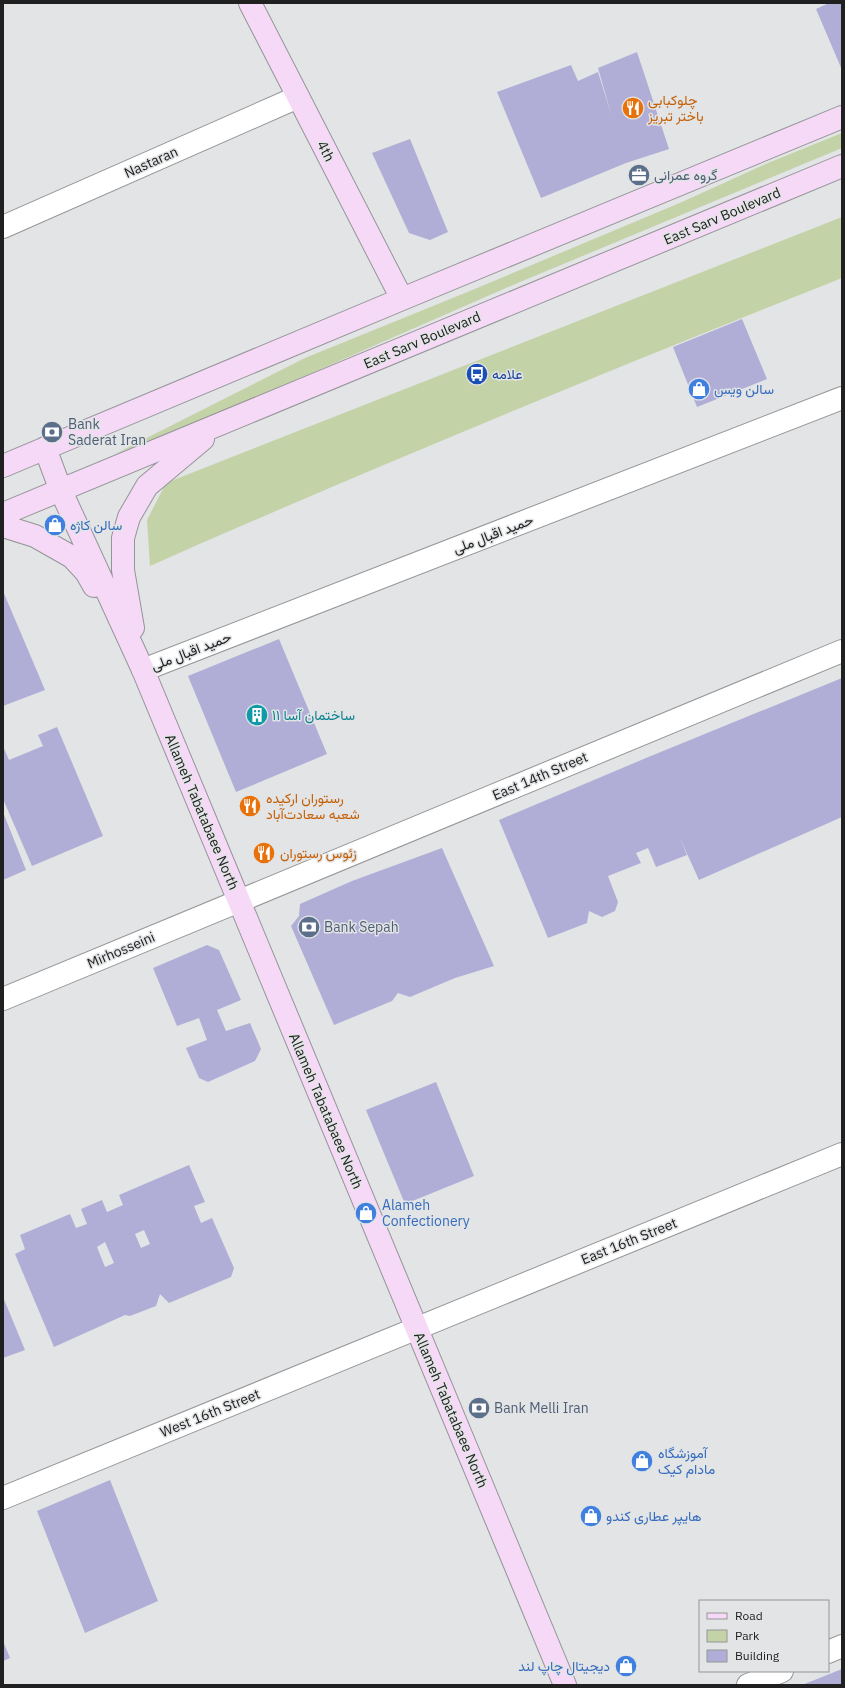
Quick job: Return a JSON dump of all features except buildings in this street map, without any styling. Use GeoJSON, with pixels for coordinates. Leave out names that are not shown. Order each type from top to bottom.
{"type":"FeatureCollection","features":[{"type":"Feature","properties":{"kind":"street","name":"4th"},"geometry":{"type":"LineString","coordinates":[[250,3],[402,299]]}},
{"type":"Feature","properties":{"kind":"street","name":"Nastaran"},"geometry":{"type":"LineString","coordinates":[[3,227],[298,97]]}},
{"type":"Feature","properties":{"kind":"street"},"geometry":{"type":"LineString","coordinates":[[3,466],[842,117]]}},
{"type":"Feature","properties":{"kind":"street","name":"East Sarv Boulevard"},"geometry":{"type":"LineString","coordinates":[[3,514],[842,166]]}},
{"type":"Feature","properties":{"kind":"street","name":"حمید اقبال ملی"},"geometry":{"type":"LineString","coordinates":[[143,670],[842,398]]}},
{"type":"Feature","properties":{"kind":"street","name":"Allameh Tabatabaee North"},"geometry":{"type":"LineString","coordinates":[[143,670],[131,620],[123,570],[123,538],[129,517],[147,486],[220,424]]}},
{"type":"Feature","properties":{"kind":"street","name":"Allameh Tabatabaee North"},"geometry":{"type":"LineString","coordinates":[[45,448],[61,491],[143,670],[565,1685]]}},
{"type":"Feature","properties":{"kind":"street","name":"Allameh Tabatabaee North"},"geometry":{"type":"LineString","coordinates":[[3,526],[35,536],[72,557],[86,572],[143,670]]}},
{"type":"Feature","properties":{"kind":"street","name":"East 14th Street"},"geometry":{"type":"LineString","coordinates":[[239,901],[842,650]]}},
{"type":"Feature","properties":{"kind":"street","name":"Mirhosseini"},"geometry":{"type":"LineString","coordinates":[[3,999],[239,901]]}},
{"type":"Feature","properties":{"kind":"street","name":"East 16th Street"},"geometry":{"type":"LineString","coordinates":[[416,1328],[842,1154]]}},
{"type":"Feature","properties":{"kind":"street","name":"West 16th Street"},"geometry":{"type":"LineString","coordinates":[[3,1498],[416,1328]]}},
{"type":"Feature","properties":{"kind":"street"},"geometry":{"type":"LineString","coordinates":[[829,1652],[842,1646]]}},
{"type":"Feature","properties":{"kind":"street"},"geometry":{"type":"LineString","coordinates":[[748,1685],[780,1672]]}},
{"type":"Feature","properties":{"kind":"green space"},"geometry":{"type":"Polygon","coordinates":[[[842,133],[842,148],[520,282],[209,418],[115,454],[305,358],[465,293],[682,202],[768,163],[842,133]]]}},
{"type":"Feature","properties":{"kind":"green space"},"geometry":{"type":"Polygon","coordinates":[[[842,217],[842,278],[494,419],[322,491],[150,566],[147,520],[166,483],[842,217]]]}},
{"type":"Feature","properties":{"kind":"place","name":"چلوکبابی باختر تبریز"},"geometry":{"type":"Point","coordinates":[633,108]}},
{"type":"Feature","properties":{"kind":"place","name":"گروه عمرانی"},"geometry":{"type":"Point","coordinates":[639,175]}},
{"type":"Feature","properties":{"kind":"place","name":"علامه"},"geometry":{"type":"Point","coordinates":[477,374]}},
{"type":"Feature","properties":{"kind":"place","name":"سالن ویس"},"geometry":{"type":"Point","coordinates":[699,389]}},
{"type":"Feature","properties":{"kind":"place","name":"Bank Saderat Iran"},"geometry":{"type":"Point","coordinates":[52,432]}},
{"type":"Feature","properties":{"kind":"place","name":"سالن كاژه"},"geometry":{"type":"Point","coordinates":[55,525]}},
{"type":"Feature","properties":{"kind":"place","name":"ساختمان آسا ۱۱"},"geometry":{"type":"Point","coordinates":[257,715]}},
{"type":"Feature","properties":{"kind":"place","name":"رستوران ارکیده شعبه سعادت‌آباد"},"geometry":{"type":"Point","coordinates":[250,806]}},
{"type":"Feature","properties":{"kind":"place","name":"زئوس رستوران"},"geometry":{"type":"Point","coordinates":[264,853]}},
{"type":"Feature","properties":{"kind":"place","name":"Bank Sepah"},"geometry":{"type":"Point","coordinates":[309,927]}},
{"type":"Feature","properties":{"kind":"place","name":"Alameh Confectionery"},"geometry":{"type":"Point","coordinates":[366,1213]}},
{"type":"Feature","properties":{"kind":"place","name":"Bank Melli Iran"},"geometry":{"type":"Point","coordinates":[479,1408]}},
{"type":"Feature","properties":{"kind":"place","name":"آموزشگاه مادام کیک"},"geometry":{"type":"Point","coordinates":[642,1461]}},
{"type":"Feature","properties":{"kind":"place","name":"هایپر عطاری کندو"},"geometry":{"type":"Point","coordinates":[591,1516]}},
{"type":"Feature","properties":{"kind":"place","name":"دیجیتال چاپ لند"},"geometry":{"type":"Point","coordinates":[626,1666]}}]}
